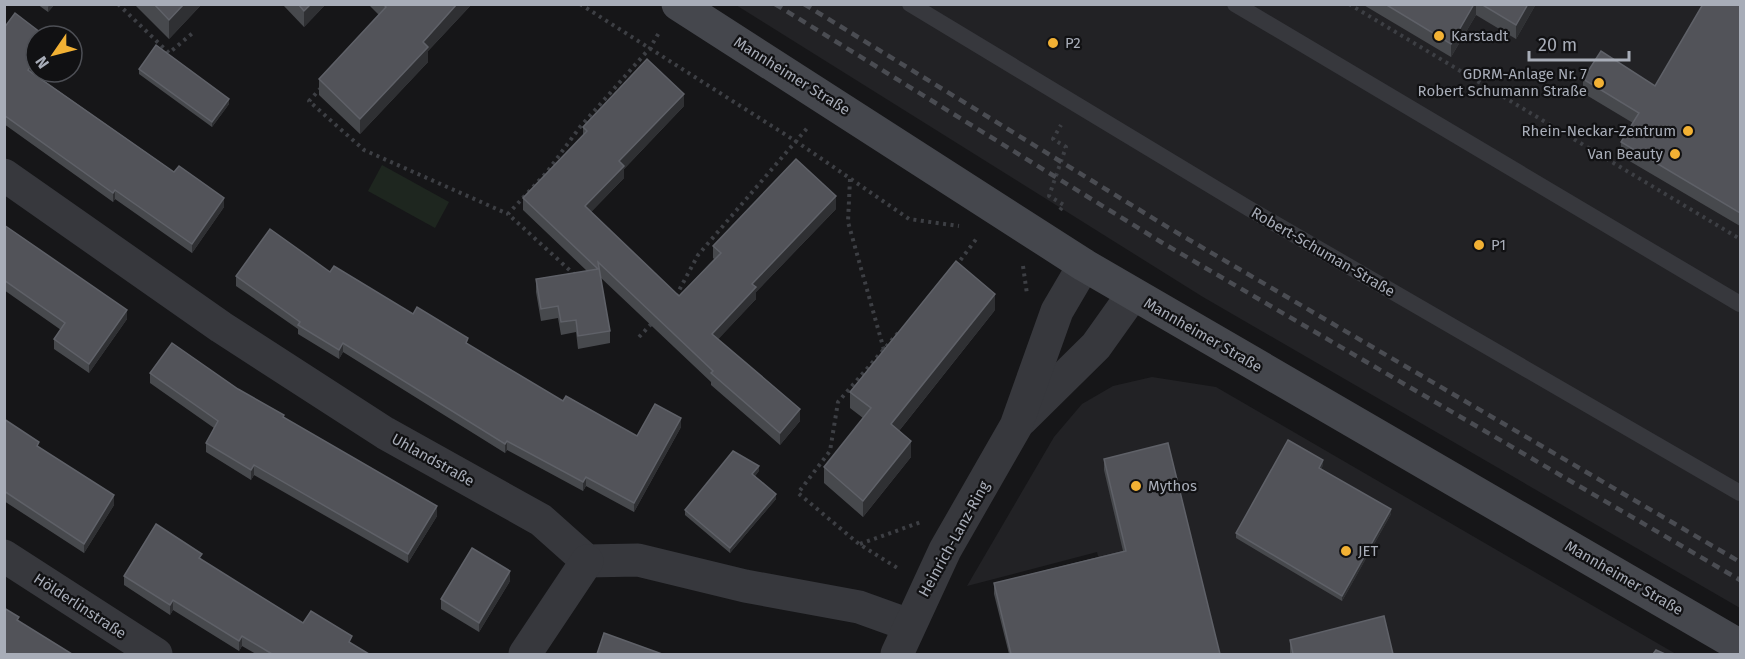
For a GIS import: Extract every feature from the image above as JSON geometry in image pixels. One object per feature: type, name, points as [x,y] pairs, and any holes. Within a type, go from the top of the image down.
[{"type":"main road","name":"Mannheimer Straße","points":[[678,4],[1084,265],[1740,646]]},
{"type":"street","name":"Uhlandstraße","points":[[4,175],[221,327],[375,427],[541,520],[587,561]]},
{"type":"street","name":"Heinrich-Lanz-Ring","points":[[903,640],[927,586],[1016,426],[1057,311],[1084,265]]},
{"type":"street","name":"Heinrich-Lanz-Ring","points":[[1016,426],[1096,346],[1133,294]]},
{"type":"street","name":"Hölderlinstraße","points":[[4,556],[156,654]]},
{"type":"street","points":[[525,654],[587,561],[638,560],[745,586],[859,607],[903,640]]},
{"type":"lane","name":"Robert-Schuman-Straße","points":[[910,4],[1267,219],[1740,494]]},
{"type":"lane","points":[[1235,4],[1740,304]]},
{"type":"path","points":[[118,4],[169,53],[195,31]]},
{"type":"path","points":[[580,4],[797,142],[909,219],[958,225],[986,244]]},
{"type":"path","points":[[1349,4],[1740,239]]},
{"type":"path","points":[[508,214],[547,172],[580,127],[650,48],[657,36]]},
{"type":"path","points":[[324,84],[309,101],[364,150],[508,214],[577,277]]},
{"type":"path","points":[[1064,119],[1053,139],[1066,147],[1049,196],[1064,205]]},
{"type":"path","points":[[673,299],[680,292],[698,255],[802,136]]},
{"type":"path","points":[[547,172],[553,178]]},
{"type":"path","points":[[850,178],[848,222],[884,350]]},
{"type":"path","points":[[950,274],[977,238]]},
{"type":"path","points":[[1012,262],[1021,268]]},
{"type":"path","points":[[680,292],[688,300]]},
{"type":"path","points":[[639,337],[659,314]]},
{"type":"path","points":[[906,324],[838,402],[830,452],[798,493],[859,544],[927,586]]},
{"type":"path","points":[[859,544],[974,503]]},
{"type":"shaded area","points":[[736,5],[1740,5],[1740,608],[1203,297]]},
{"type":"shaded area","points":[[382,165],[449,202],[435,228],[368,191]]},
{"type":"shaded area","points":[[1152,377],[1216,387],[1676,654],[1123,654],[1097,552],[967,586],[1054,437],[1082,404],[1113,386]]},
{"type":"building","points":[[154,4],[184,4],[169,20]]},
{"type":"building","points":[[298,4],[311,4],[304,11]]},
{"type":"building","points":[[383,4],[457,4],[423,42],[428,47],[360,119],[319,79],[386,7]]},
{"type":"building","points":[[1385,4],[1474,4],[1451,44]]},
{"type":"building","points":[[1481,4],[1528,4],[1516,25]]},
{"type":"building","name":"Rhein-Neckar-Zentrum","points":[[1703,4],[1740,4],[1740,213],[1621,142],[1639,113],[1583,79],[1601,51],[1655,86]]},
{"type":"building","points":[[15,13],[29,24],[24,24],[24,84],[48,84],[174,172],[179,166],[224,198],[192,244],[115,190],[113,193],[4,115],[4,28]]},
{"type":"building","points":[[156,45],[229,99],[212,122],[139,69]]},
{"type":"building","points":[[647,59],[684,94],[619,161],[624,166],[585,206],[679,296],[721,253],[713,246],[796,159],[836,196],[752,284],[756,287],[712,334],[800,409],[780,433],[711,373],[713,371],[598,262],[610,331],[578,336],[576,320],[561,322],[558,306],[541,309],[536,279],[598,269],[523,198],[587,131],[583,127]]},
{"type":"building","points":[[4,225],[127,310],[89,364],[54,339],[65,323],[4,280]]},
{"type":"building","points":[[270,229],[330,272],[334,266],[413,314],[417,307],[468,338],[466,343],[563,401],[566,396],[637,436],[655,404],[681,418],[634,503],[586,477],[583,482],[507,441],[505,444],[343,343],[339,350],[298,325],[300,322],[236,276]]},
{"type":"building","points":[[956,261],[995,294],[891,424],[911,441],[863,501],[824,467],[871,408],[850,392]]},
{"type":"building","points":[[172,343],[238,389],[284,415],[283,417],[437,506],[408,554],[254,465],[251,470],[206,443],[218,421],[150,373]]},
{"type":"building","points":[[4,419],[39,442],[37,446],[114,495],[84,544],[4,491]]},
{"type":"building","points":[[1288,440],[1323,460],[1319,468],[1391,509],[1342,596],[1236,533]]},
{"type":"building","points":[[1168,443],[1220,654],[1011,654],[994,583],[1126,551],[1104,459]]},
{"type":"building","points":[[733,451],[759,466],[752,474],[776,494],[730,548],[685,510]]},
{"type":"building","points":[[156,524],[202,554],[199,558],[303,623],[311,611],[352,636],[349,642],[369,654],[272,654],[242,636],[239,641],[173,600],[170,605],[124,576]]},
{"type":"building","points":[[472,548],[510,571],[479,623],[441,599]]},
{"type":"building","points":[[4,608],[19,617],[17,620],[72,654],[4,654]]},
{"type":"building","points":[[1384,616],[1393,654],[1293,654],[1290,640]]},
{"type":"building","points":[[604,633],[662,654],[597,654]]},
{"type":"building","points":[[1656,650],[1665,654],[1653,654]]},
{"type":"railway","points":[[775,4],[1161,242],[1740,580]]},
{"type":"railway","points":[[804,4],[1169,228],[1740,562]]},
{"type":"place","name":"Karstadt","points":[[1439,36]]},
{"type":"place","name":"P2","points":[[1053,43]]},
{"type":"place","name":"GDRM-Anlage Nr. 7 Robert Schumann Straße","points":[[1599,83]]},
{"type":"place","name":"Rhein-Neckar-Zentrum","points":[[1688,131]]},
{"type":"place","name":"Van Beauty","points":[[1675,154]]},
{"type":"place","name":"P1","points":[[1479,245]]},
{"type":"place","name":"Mythos","points":[[1136,486]]},
{"type":"place","name":"JET","points":[[1346,551]]}]
